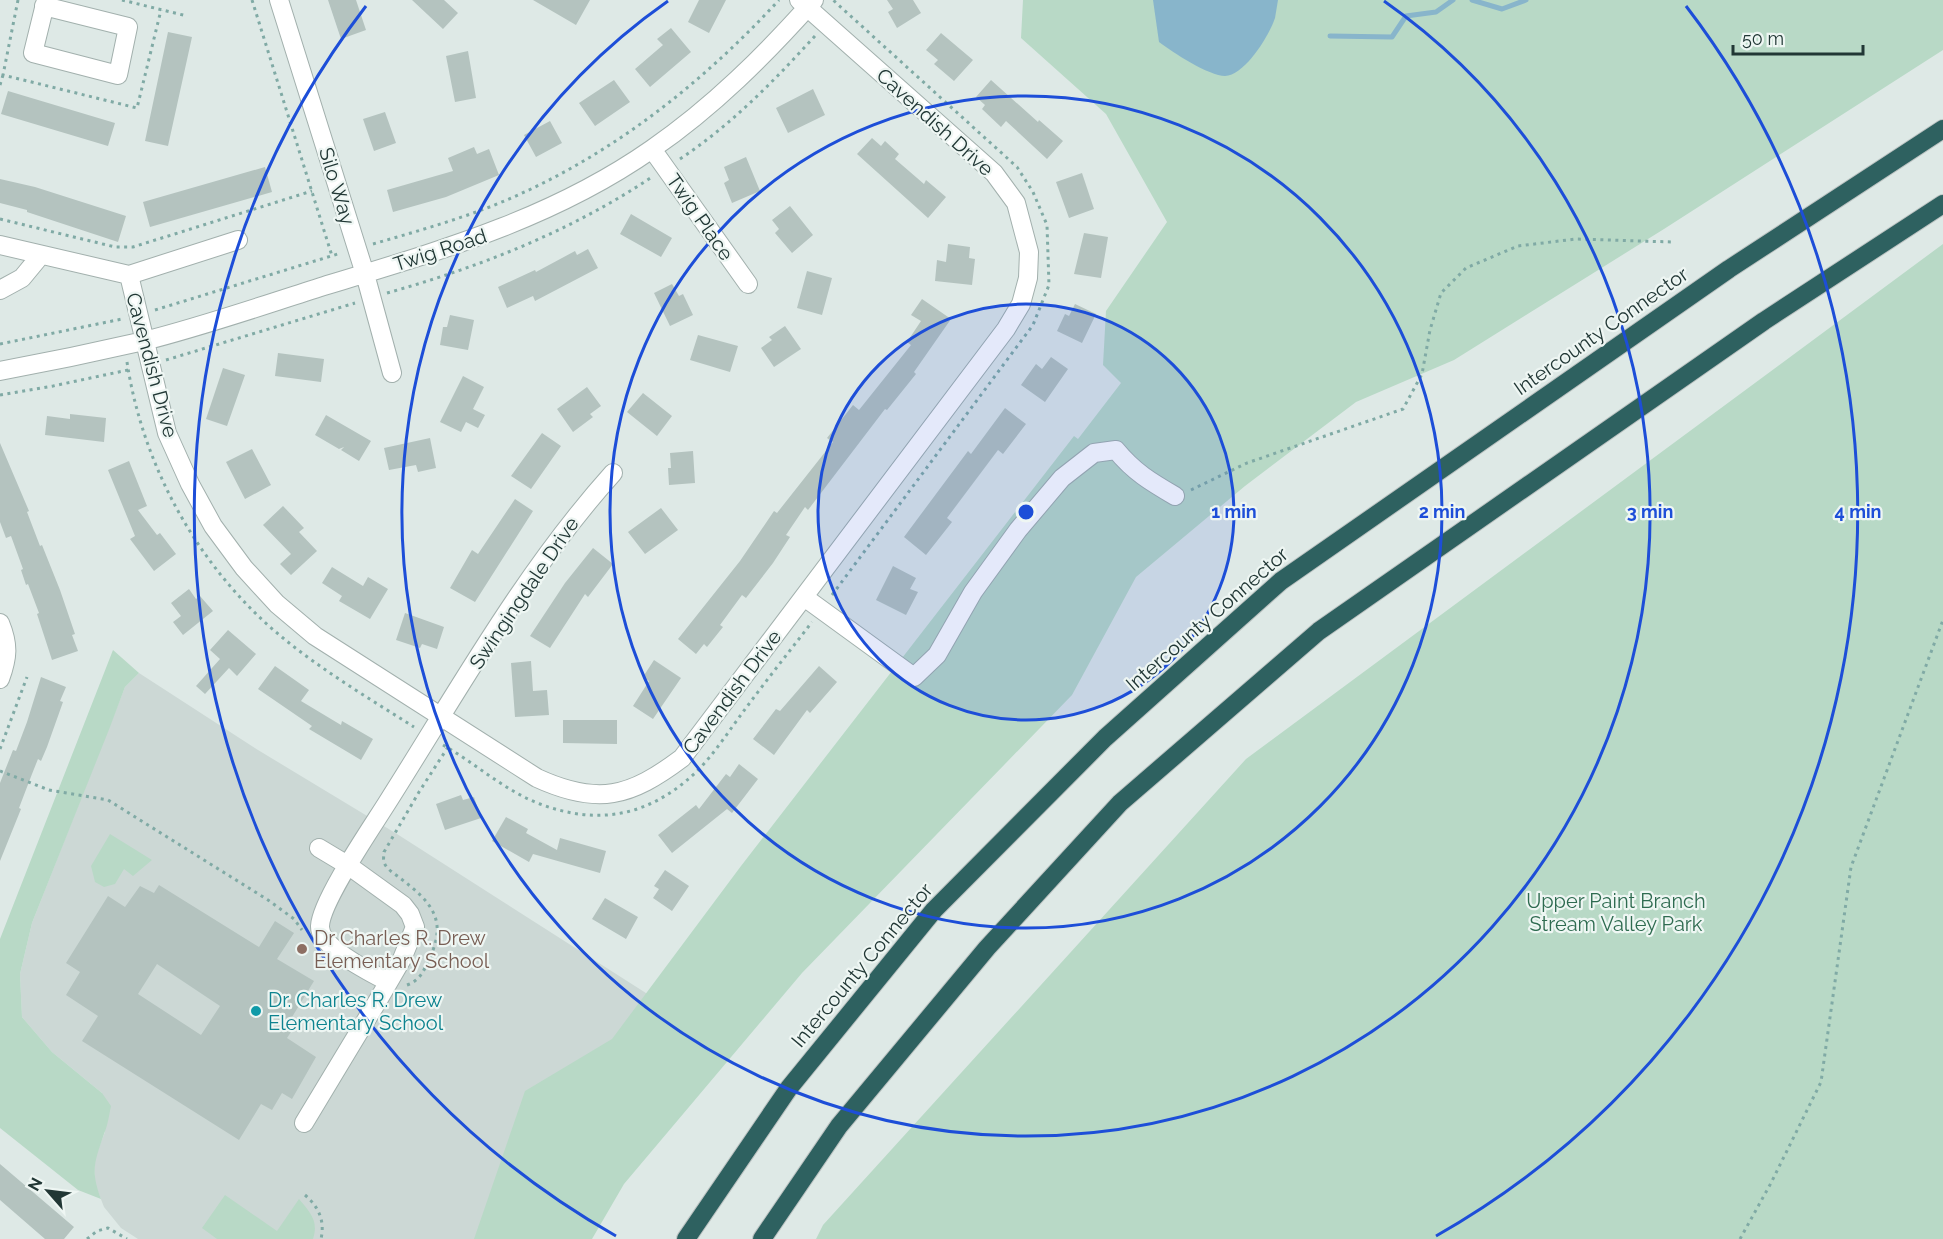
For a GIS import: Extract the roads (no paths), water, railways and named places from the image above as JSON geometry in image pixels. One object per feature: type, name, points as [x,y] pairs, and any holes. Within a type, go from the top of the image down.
[{"type":"highway","name":"Intercounty Connector","points":[[686,1239],[789,1088],[934,909],[1105,738],[1272,589],[1729,269],[1943,129]]},
{"type":"highway","points":[[762,1239],[846,1117],[987,948],[1119,803],[1319,631],[1764,321],[1943,204]]},
{"type":"street","name":"Silo Way","points":[[279,0],[365,274],[392,373]]},
{"type":"street","name":"Twig Road","points":[[0,371],[144,340],[487,235],[537,214],[580,193],[652,149],[735,83],[807,2]]},
{"type":"street","name":"Cavendish Drive","points":[[129,275],[130,317],[144,340],[167,433],[190,484],[213,526],[244,568],[277,604],[315,636],[537,778],[580,794],[608,794],[634,789],[658,776],[682,758],[1006,329],[1021,304],[1028,278],[1029,252],[1016,203],[994,173],[807,2]]},
{"type":"street","points":[[45,3],[128,27],[118,75],[33,53],[45,3]]},
{"type":"street","name":"Twig Place","points":[[652,149],[748,284]]},
{"type":"street","name":"Cavendish Drive","points":[[0,245],[129,275],[238,240]]},
{"type":"street","points":[[0,290],[22,278],[41,255]]},
{"type":"street","points":[[804,597],[914,677],[937,655],[973,592],[1018,530],[1062,478],[1094,453],[1116,450],[1127,464],[1144,479],[1175,495]]},
{"type":"street","name":"Swingingdale Drive","points":[[386,985],[326,941],[319,928],[322,914],[348,866],[542,562],[585,504],[613,473]]},
{"type":"street","points":[[0,623],[8,655],[0,679]]},
{"type":"street","points":[[304,1123],[386,985],[415,927],[404,905],[319,848]]},
{"type":"water","points":[[1153,0],[1278,0],[1275,18],[1262,44],[1240,69],[1225,76],[1201,68],[1159,42]]},
{"type":"waterway","points":[[1330,36],[1392,37],[1406,16],[1436,12],[1453,0]]},
{"type":"waterway","points":[[1472,0],[1502,9],[1526,0]]},
{"type":"place","name":"Dr Charles R. Drew Elementary School","points":[[302,949]]},
{"type":"place","name":"Dr. Charles R. Drew Elementary School","points":[[256,1011]]},
{"type":"park label","name":"Upper Paint Branch Stream Valley Park","points":[[1616,912]]}]
